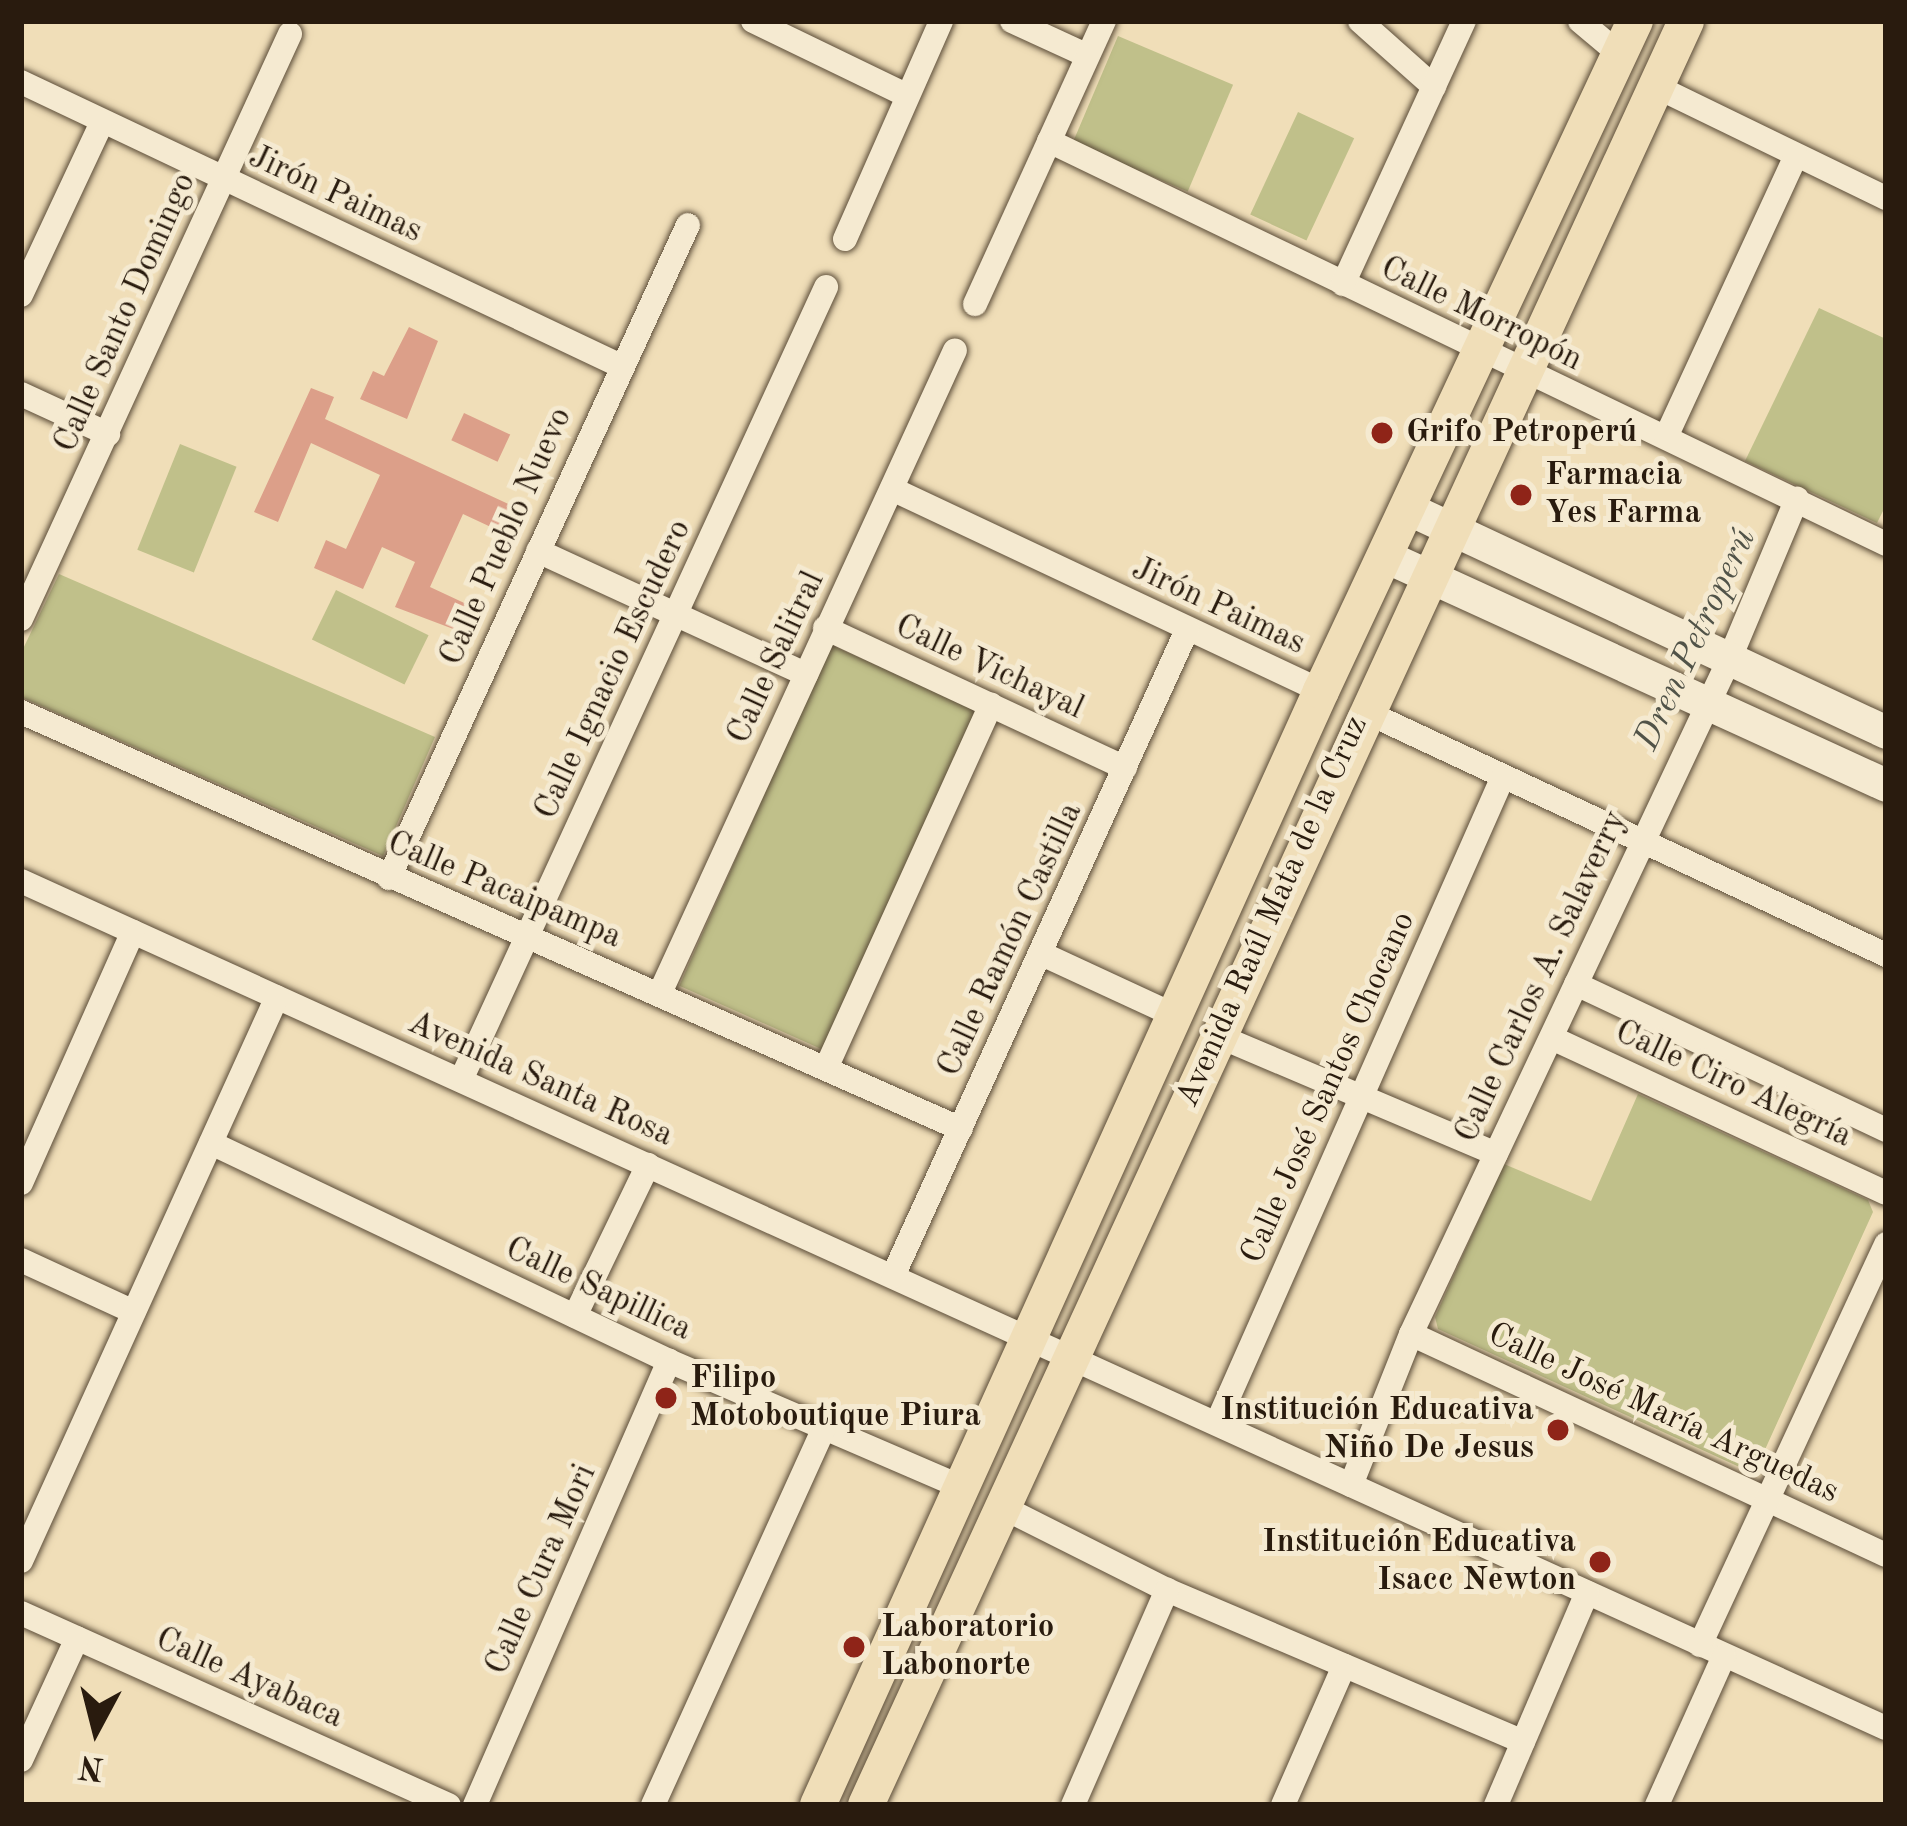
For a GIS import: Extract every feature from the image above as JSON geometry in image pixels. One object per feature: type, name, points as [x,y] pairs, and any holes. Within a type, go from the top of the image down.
[{"type":"main road","name":"Avenida Raúl Mata de la Cruz","points":[[866,1805],[1006,1509],[1364,711],[1686,21]]},
{"type":"main road","name":"Avenida Raúl Mata de la Cruz","points":[[818,1805],[1321,691],[1627,37]]},
{"type":"street","points":[[845,239],[940,21]]},
{"type":"street","points":[[1012,21],[1086,55]]},
{"type":"street","points":[[975,304],[1104,21]]},
{"type":"street","points":[[1360,21],[1434,87]]},
{"type":"street","points":[[1343,284],[1464,21]]},
{"type":"street","points":[[1580,21],[1627,37]]},
{"type":"street","points":[[768,24],[907,94]]},
{"type":"street","name":"Calle Santo Domingo","points":[[21,619],[290,34]]},
{"type":"street","name":"Jirón Paimas","points":[[21,82],[621,366]]},
{"type":"street","points":[[1655,86],[1886,198]]},
{"type":"street","points":[[21,295],[102,122]]},
{"type":"street","name":"Calle Morropón","points":[[1049,141],[1523,375],[1666,437],[1886,544]]},
{"type":"street","points":[[1666,437],[1796,156]]},
{"type":"street","name":"Calle Pueblo Nuevo","points":[[388,878],[688,225]]},
{"type":"street","name":"Calle Ignacio Escudero","points":[[461,1080],[826,287]]},
{"type":"street","name":"Calle Salitral","points":[[660,993],[955,350]]},
{"type":"street","points":[[21,394],[108,434]]},
{"type":"street","name":"Jirón Paimas","points":[[892,489],[1321,691]]},
{"type":"street","name":"Calle Carlos A. Salaverry","points":[[1351,1485],[1411,1334],[1730,658],[1797,499]]},
{"type":"street","points":[[1407,508],[1886,732]]},
{"type":"street","points":[[538,551],[806,674]]},
{"type":"street","points":[[1385,556],[1710,699],[1886,785]]},
{"type":"street","name":"Calle Vichayal","points":[[825,628],[1126,768]]},
{"type":"street","name":"Calle Ramón Castilla","points":[[893,1276],[1187,631]]},
{"type":"street","points":[[827,1066],[991,704]]},
{"type":"street","points":[[1364,711],[1886,955]]},
{"type":"street","name":"Calle Pacaipampa","points":[[21,712],[961,1129]]},
{"type":"street","name":"Calle José Santos Chocano","points":[[1217,1424],[1502,779]]},
{"type":"street","name":"Avenida Santa Rosa","points":[[21,881],[1886,1728]]},
{"type":"street","points":[[21,1183],[133,932]]},
{"type":"street","points":[[1042,954],[1174,1015]]},
{"type":"street","points":[[1576,984],[1886,1130]]},
{"type":"street","points":[[21,1562],[277,997]]},
{"type":"street","points":[[1216,1034],[1363,1093],[1496,1154]]},
{"type":"street","name":"Calle Ciro Alegría","points":[[1552,1038],[1886,1192]]},
{"type":"street","name":"Calle Sapillica","points":[[211,1143],[670,1361],[962,1487]]},
{"type":"street","points":[[575,1316],[648,1165]]},
{"type":"street","points":[[1658,1805],[1769,1498],[1886,1244]]},
{"type":"street","points":[[21,1260],[134,1312]]},
{"type":"street","name":"Calle José María Arguedas","points":[[1411,1334],[1886,1555]]},
{"type":"street","name":"Calle Cura Mori","points":[[475,1805],[670,1361]]},
{"type":"street","points":[[653,1805],[824,1428]]},
{"type":"street","points":[[1006,1509],[1167,1590],[1522,1742]]},
{"type":"street","points":[[1073,1805],[1167,1590]]},
{"type":"street","points":[[1496,1805],[1586,1593]]},
{"type":"street","name":"Calle Ayabaca","points":[[21,1613],[435,1802]]},
{"type":"street","points":[[21,1760],[77,1638]]},
{"type":"street","points":[[1283,1805],[1344,1666]]},
{"type":"green space","points":[[1118,36],[1233,85],[1188,192],[1073,143]]},
{"type":"green space","points":[[1298,112],[1354,138],[1306,241],[1250,214]]},
{"type":"green space","points":[[1819,308],[1886,339],[1886,505],[1877,523],[1745,461]]},
{"type":"green space","points":[[180,444],[237,467],[194,573],[137,550]]},
{"type":"green space","points":[[59,574],[435,737],[383,856],[21,697],[21,653]]},
{"type":"green space","points":[[336,590],[429,635],[404,685],[312,639]]},
{"type":"green space","points":[[831,645],[976,710],[825,1050],[679,986]]},
{"type":"green space","points":[[1638,1094],[1868,1200],[1873,1212],[1758,1465],[1746,1470],[1438,1329],[1435,1317],[1504,1164],[1591,1201]]},
{"type":"building","points":[[409,327],[438,341],[407,419],[360,399],[373,371],[384,376]]},
{"type":"building","points":[[311,388],[334,397],[325,419],[519,509],[508,535],[463,514],[430,587],[475,608],[464,633],[395,607],[415,562],[382,547],[363,589],[314,568],[326,540],[346,549],[380,475],[311,443],[278,522],[254,512]]},
{"type":"building","points":[[464,413],[510,435],[498,462],[451,440]]},
{"type":"place","name":"Grifo Petroperú","points":[[1382,433]]},
{"type":"place","name":"Farmacia Yes Farma","points":[[1521,495]]},
{"type":"place","name":"Filipo Motoboutique Piura","points":[[666,1398]]},
{"type":"place","name":"Institución Educativa Niño De Jesus","points":[[1558,1430]]},
{"type":"place","name":"Institución Educativa Isacc Newton","points":[[1600,1562]]},
{"type":"place","name":"Laboratorio Labonorte","points":[[854,1647]]},
{"type":"water label","name":"Dren Petroperú","points":[[1697,640]]}]
